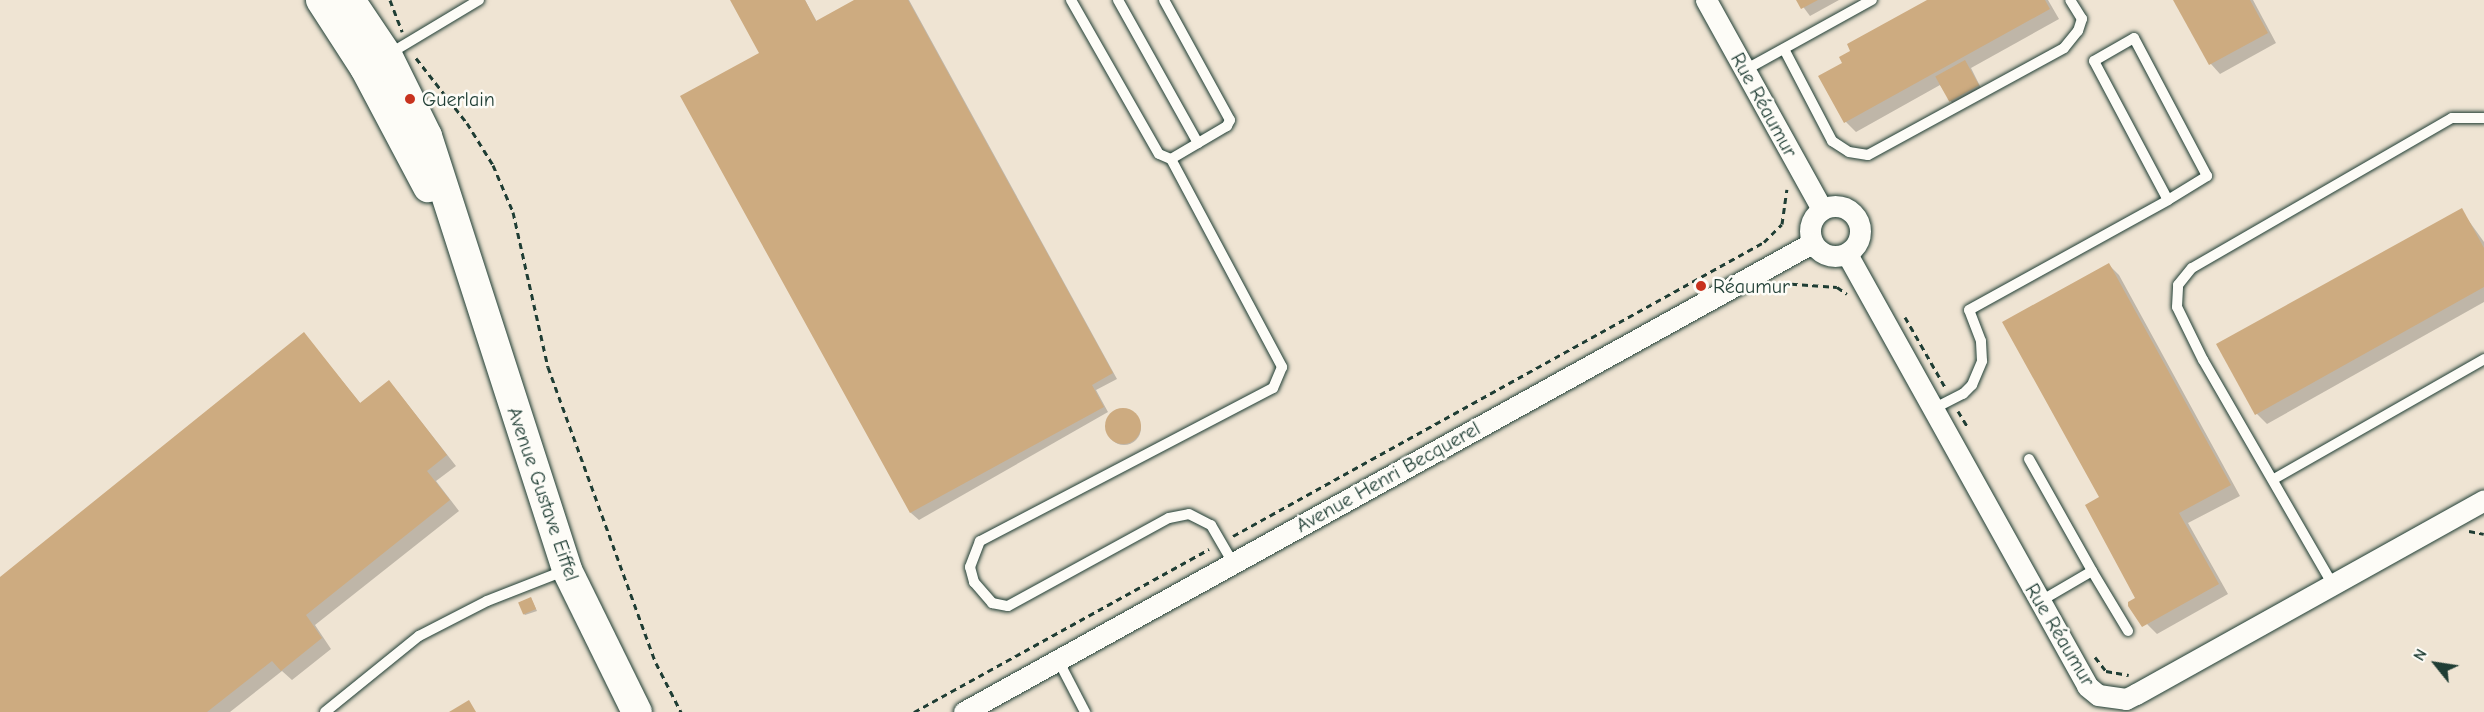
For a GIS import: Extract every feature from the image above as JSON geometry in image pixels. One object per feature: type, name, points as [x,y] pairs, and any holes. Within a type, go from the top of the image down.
[{"type":"street","name":"Avenue Gustave Eiffel","points":[[321,0],[342,29],[384,57]]},
{"type":"street","name":"Avenue Gustave Eiffel","points":[[350,0],[384,57],[468,267],[567,570],[637,712]]},
{"type":"street","name":"Rue Réaumur","points":[[1706,0],[1822,209]]},
{"type":"street","points":[[1837,206],[1857,219],[1858,242],[1847,254],[1823,254],[1812,243],[1809,228],[1822,209],[1837,206]]},
{"type":"street","name":"Avenue Henri Becquerel","points":[[964,712],[1812,243]]},
{"type":"street","name":"Rue Réaumur","points":[[1847,254],[2087,686],[2105,704],[2126,699],[2484,500]]},
{"type":"lane","points":[[384,57],[479,0]]},
{"type":"lane","points":[[1071,0],[1159,154],[1171,159],[1282,367],[1280,378],[1273,388],[980,541],[970,567],[982,596],[992,603],[1008,606],[1169,518],[1189,514],[1211,525],[1233,563]]},
{"type":"lane","points":[[1118,0],[1198,143]]},
{"type":"lane","points":[[1164,0],[1230,120],[1227,126],[1171,159]]},
{"type":"lane","points":[[1745,70],[1872,0]]},
{"type":"lane","points":[[1784,49],[1833,141],[1849,152],[1868,155],[2064,48],[2078,31],[2082,19],[2070,0]]},
{"type":"lane","points":[[1933,409],[1953,401],[1972,385],[1982,361],[1981,341],[1969,310],[2168,200],[2207,176],[2134,38],[2094,61],[2168,200]]},
{"type":"lane","points":[[2333,585],[2177,307],[2178,285],[2192,268],[2452,118],[2484,118]]},
{"type":"lane","points":[[2274,479],[2484,359]]},
{"type":"lane","points":[[2029,459],[2128,631]]},
{"type":"lane","points":[[325,712],[419,636],[487,601],[567,570]]},
{"type":"lane","points":[[2039,602],[2092,571]]},
{"type":"lane","points":[[1058,660],[1085,712]]},
{"type":"path","points":[[390,0],[384,57],[467,123],[493,165],[513,212],[548,367],[656,663],[681,712]]},
{"type":"path","points":[[914,712],[1775,234],[1786,212],[1786,181]]},
{"type":"path","points":[[1730,261],[1742,281]]},
{"type":"path","points":[[1772,287],[1787,282],[1837,287],[1849,295]]},
{"type":"path","points":[[1886,325],[1903,316],[1908,319],[1969,431]]},
{"type":"path","points":[[2090,649],[2106,671],[2117,676],[2134,675]]},
{"type":"shaded area","points":[[0,0],[2484,0],[2484,712],[0,712]]},
{"type":"building","points":[[730,0],[805,0],[816,21],[854,0],[908,0],[1113,373],[1092,385],[1104,407],[910,513],[680,96],[759,53]]},
{"type":"building","points":[[1796,0],[1818,0],[1801,9]]},
{"type":"building","points":[[1927,0],[2045,0],[2050,9],[1844,123],[1818,76],[1842,63],[1839,57],[1850,51],[1847,44]]},
{"type":"building","points":[[2173,0],[2250,0],[2268,33],[2209,65]]},
{"type":"building","points":[[1965,60],[1979,85],[1949,102],[1935,76]]},
{"type":"building","points":[[2462,208],[2484,248],[2484,287],[2255,415],[2216,344]]},
{"type":"building","points":[[2109,263],[2231,485],[2179,513],[2219,584],[2142,627],[2128,606],[2128,602],[2135,598],[2085,505],[2099,497],[2002,322]]},
{"type":"building","points":[[304,332],[360,403],[389,380],[447,455],[427,471],[450,500],[306,615],[322,638],[281,671],[272,661],[207,712],[0,712],[0,577]]},
{"type":"building","points":[[1123,408],[1136,413],[1141,426],[1136,439],[1123,444],[1110,439],[1105,426],[1110,413]]},
{"type":"building","points":[[531,597],[536,609],[523,614],[518,602]]},
{"type":"building","points":[[469,700],[476,712],[449,712]]},
{"type":"place","name":"Guerlain","points":[[410,99]]},
{"type":"place","name":"Réaumur","points":[[1701,286]]}]
